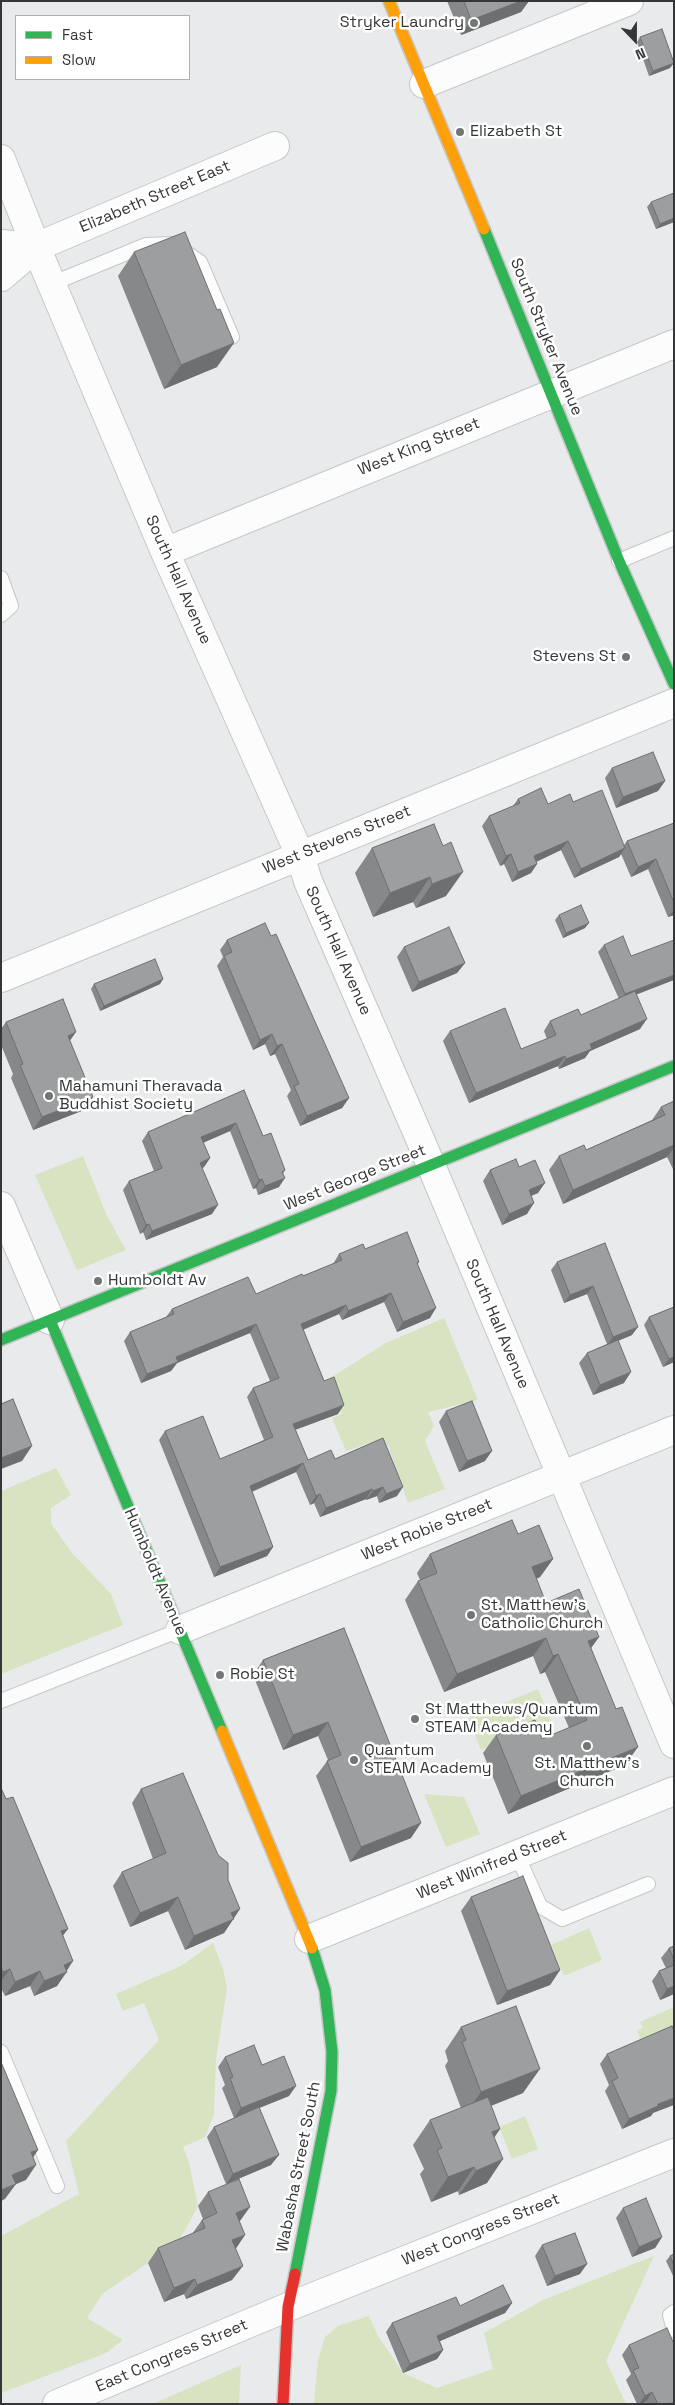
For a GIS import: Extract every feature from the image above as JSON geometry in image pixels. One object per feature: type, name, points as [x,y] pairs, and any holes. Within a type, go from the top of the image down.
[{"type":"street","name":"South Stryker Avenue","points":[[389,1],[552,393],[619,561],[674,684]]},
{"type":"street","points":[[424,84],[597,7],[630,1]]},
{"type":"street","name":"Elizabeth Street East","points":[[1,277],[36,247],[275,146]]},
{"type":"street","name":"South Hall Avenue","points":[[1,159],[51,284],[165,552],[300,855],[308,882],[431,1164],[560,1476],[674,1744]]},
{"type":"street","name":"Elizabeth Street East","points":[[1,244],[36,247]]},
{"type":"street","name":"West King Street","points":[[165,552],[674,344]]},
{"type":"street","name":"West Stevens Street","points":[[1,978],[674,703]]},
{"type":"street","name":"West George Street","points":[[1,1340],[674,1066]]},
{"type":"street","name":"Humboldt Avenue","points":[[1,1206],[309,1939]]},
{"type":"street","name":"West Robie Street","points":[[180,1630],[674,1430]]},
{"type":"street","name":"West Winifred Street","points":[[309,1939],[674,1791]]},
{"type":"street","name":"Wabasha Street South","points":[[283,2404],[288,2307],[325,2126],[332,2070],[325,1990],[309,1939]]},
{"type":"street","name":"West Congress Street","points":[[288,2307],[674,2153]]},
{"type":"street","name":"East Congress Street","points":[[56,2404],[288,2307]]},
{"type":"lane","points":[[51,284],[146,245],[173,244],[200,262],[232,337]]},
{"type":"lane","points":[[619,561],[674,538]]},
{"type":"lane","points":[[1,578],[10,606],[1,615]]},
{"type":"lane","points":[[1,1701],[180,1630]]},
{"type":"lane","points":[[517,1854],[540,1906],[562,1919],[648,1884]]},
{"type":"lane","points":[[1,2052],[56,2186]]},
{"type":"lane","points":[[674,2312],[670,2314],[674,2330]]},
{"type":"green space","points":[[83,1156],[107,1216],[126,1250],[77,1270],[35,1175]]},
{"type":"green space","points":[[444,1318],[478,1400],[428,1412],[434,1426],[425,1441],[445,1489],[408,1503],[388,1445],[378,1440],[346,1451],[332,1418],[342,1414],[327,1380],[386,1343]]},
{"type":"green space","points":[[56,1468],[71,1495],[51,1508],[51,1523],[72,1553],[111,1594],[123,1625],[1,1674],[1,1491]]},
{"type":"green space","points":[[538,1689],[551,1721],[481,1750],[468,1718]]},
{"type":"green space","points":[[424,1794],[464,1797],[480,1834],[446,1847]]},
{"type":"green space","points":[[589,1928],[602,1960],[564,1976],[551,1945]]},
{"type":"green space","points":[[213,1943],[223,1969],[227,1988],[216,2059],[214,2114],[205,2137],[183,2147],[189,2162],[198,2206],[173,2252],[148,2263],[102,2294],[87,2318],[123,2340],[106,2353],[1,2393],[1,2236],[79,2194],[66,2141],[159,2040],[144,2003],[123,2011],[116,1994],[181,1966]]},
{"type":"green space","points":[[674,2007],[674,2059],[642,2043],[637,2030],[643,2028],[640,2022]]},
{"type":"green space","points":[[525,2116],[538,2149],[512,2159],[499,2127]]},
{"type":"green space","points":[[654,2256],[606,2361],[626,2404],[314,2404],[318,2360],[325,2337],[338,2326],[369,2316],[378,2336],[403,2373],[437,2388],[493,2369],[484,2333],[543,2300]]},
{"type":"green space","points":[[241,2365],[239,2404],[153,2404]]},
{"type":"building","points":[[464,1],[521,1],[471,20]]},
{"type":"building","points":[[662,29],[674,63],[653,71],[640,37]]},
{"type":"building","points":[[674,193],[674,218],[660,224],[651,202]]},
{"type":"building","points":[[185,232],[217,310],[220,309],[234,343],[181,365],[134,252]]},
{"type":"building","points":[[653,752],[665,781],[623,797],[612,768]]},
{"type":"building","points":[[541,788],[548,804],[570,794],[573,802],[602,790],[625,848],[581,869],[568,841],[534,856],[537,864],[518,872],[511,854],[506,856],[489,816],[520,803],[518,799]]},
{"type":"building","points":[[674,823],[674,903],[656,859],[638,867],[627,841]]},
{"type":"building","points":[[434,824],[443,846],[451,842],[463,872],[432,884],[430,877],[390,893],[372,848]]},
{"type":"building","points":[[581,905],[589,923],[566,933],[559,915]]},
{"type":"building","points":[[265,923],[271,936],[276,934],[349,1098],[307,1116],[294,1086],[299,1084],[282,1044],[277,1046],[272,1034],[260,1040],[224,956],[232,952],[227,940]]},
{"type":"building","points":[[449,927],[465,963],[419,982],[404,947]]},
{"type":"building","points":[[623,936],[631,956],[674,940],[674,975],[625,994],[604,945]]},
{"type":"building","points":[[155,959],[163,979],[104,1006],[94,984]]},
{"type":"building","points":[[635,991],[647,1019],[590,1044],[592,1049],[566,1059],[565,1056],[476,1093],[450,1031],[505,1008],[521,1049],[556,1035],[550,1021],[578,1009],[581,1015]]},
{"type":"building","points":[[63,999],[76,1032],[68,1036],[93,1097],[42,1117],[20,1065],[23,1064],[6,1022]]},
{"type":"building","points":[[244,1090],[263,1136],[271,1133],[285,1170],[282,1172],[285,1178],[265,1186],[262,1179],[259,1180],[236,1123],[201,1137],[210,1158],[200,1163],[218,1205],[152,1231],[149,1224],[146,1225],[129,1181],[162,1168],[148,1132]]},
{"type":"building","points":[[674,1101],[674,1145],[573,1190],[559,1156],[584,1145],[586,1150],[665,1115],[661,1107]]},
{"type":"building","points":[[516,1159],[519,1167],[535,1160],[545,1183],[529,1190],[534,1203],[509,1214],[490,1170]]},
{"type":"building","points":[[407,1232],[419,1262],[417,1263],[436,1308],[403,1322],[391,1293],[348,1311],[346,1305],[301,1324],[324,1381],[334,1377],[344,1405],[293,1424],[308,1460],[331,1450],[335,1459],[383,1438],[403,1487],[386,1494],[383,1487],[373,1491],[372,1489],[326,1508],[320,1494],[316,1496],[303,1463],[250,1486],[273,1547],[220,1567],[165,1431],[203,1416],[220,1459],[273,1437],[253,1388],[279,1378],[256,1324],[176,1357],[178,1362],[147,1374],[130,1332],[174,1314],[172,1309],[248,1277],[256,1294],[302,1274],[303,1276],[342,1260],[339,1254],[363,1244],[365,1249]]},
{"type":"building","points":[[605,1243],[638,1327],[613,1337],[593,1286],[570,1295],[557,1262]]},
{"type":"building","points":[[674,1307],[674,1357],[669,1359],[649,1317]]},
{"type":"building","points":[[618,1340],[631,1372],[600,1385],[587,1353]]},
{"type":"building","points":[[13,1399],[32,1446],[1,1458],[1,1404]]},
{"type":"building","points":[[472,1401],[492,1451],[467,1461],[446,1411]]},
{"type":"building","points":[[512,1520],[518,1534],[539,1525],[553,1559],[532,1567],[546,1603],[579,1589],[599,1637],[588,1641],[616,1709],[622,1707],[638,1747],[521,1796],[496,1735],[535,1720],[542,1739],[587,1720],[558,1654],[553,1656],[546,1638],[457,1674],[418,1581],[437,1573],[430,1554]]},
{"type":"building","name":"Quantum STEAM Academy","points":[[344,1628],[421,1823],[361,1847],[327,1761],[341,1755],[328,1722],[293,1735],[263,1660]]},
{"type":"building","points":[[183,1773],[218,1855],[228,1863],[228,1880],[240,1909],[231,1913],[234,1919],[194,1936],[178,1897],[140,1913],[122,1872],[166,1853],[141,1789]]},
{"type":"building","points":[[1,1788],[6,1799],[13,1797],[68,1929],[61,1931],[73,1961],[64,1965],[67,1972],[44,1981],[40,1971],[15,1982],[10,1969],[3,1972],[1,1967]]},
{"type":"building","points":[[523,1876],[560,1970],[507,1991],[471,1897]]},
{"type":"building","points":[[674,1946],[674,1960],[669,1948]]},
{"type":"building","points":[[674,1965],[674,1986],[667,1989],[659,1971]]},
{"type":"building","points":[[516,2006],[540,2069],[481,2092],[462,2042],[466,2040],[461,2027]]},
{"type":"building","points":[[672,2026],[674,2031],[674,2098],[629,2119],[612,2081],[618,2078],[607,2054]]},
{"type":"building","points":[[254,2045],[262,2065],[284,2056],[296,2086],[241,2108],[230,2078],[233,2077],[225,2057]]},
{"type":"building","points":[[1,2062],[38,2150],[31,2152],[36,2165],[12,2175],[16,2184],[1,2190]]},
{"type":"building","points":[[488,2097],[500,2129],[492,2132],[503,2159],[476,2171],[474,2167],[448,2177],[437,2150],[442,2148],[430,2120]]},
{"type":"building","points":[[259,2107],[279,2155],[233,2174],[214,2127]]},
{"type":"building","points":[[239,2179],[250,2207],[236,2213],[245,2235],[232,2240],[243,2266],[197,2285],[195,2279],[174,2288],[158,2248],[205,2228],[202,2220],[217,2213],[208,2192]]},
{"type":"building","points":[[646,2198],[662,2237],[639,2247],[623,2208]]},
{"type":"building","points":[[575,2233],[587,2264],[555,2276],[542,2245]]},
{"type":"building","points":[[674,2254],[674,2265],[670,2256]]},
{"type":"building","points":[[503,2285],[512,2303],[437,2336],[443,2350],[410,2364],[392,2323],[456,2297],[460,2306]]},
{"type":"building","points":[[667,2328],[674,2341],[674,2403],[658,2404],[652,2392],[645,2396],[633,2370],[639,2368],[629,2345]]},
{"type":"traffic: fast","points":[[484,229],[619,561],[674,684]]},
{"type":"traffic: fast","points":[[1,1340],[674,1066]]},
{"type":"traffic: fast","points":[[50,1320],[222,1731]]},
{"type":"traffic: fast","points":[[295,2274],[331,2091],[332,2052],[325,1990],[312,1948]]},
{"type":"traffic: slow","points":[[389,1],[484,229]]},
{"type":"traffic: slow","points":[[222,1731],[312,1948]]},
{"type":"traffic: jam","points":[[283,2404],[288,2307],[295,2274]]},
{"type":"place","name":"Stryker Laundry","points":[[474,23]]},
{"type":"place","name":"Elizabeth St","points":[[460,132]]},
{"type":"place","name":"Stevens St","points":[[626,657]]},
{"type":"place","name":"Mahamuni Theravada Buddhist Society","points":[[49,1096]]},
{"type":"place","name":"Humboldt Av","points":[[98,1281]]},
{"type":"place","name":"St. Matthew's Catholic Church","points":[[471,1615]]},
{"type":"place","name":"Robie St","points":[[220,1675]]},
{"type":"place","name":"St Matthews/Quantum STEAM Academy","points":[[415,1719]]},
{"type":"place","name":"St. Matthew's Church","points":[[587,1746]]},
{"type":"place","name":"Quantum STEAM Academy","points":[[354,1760]]}]
